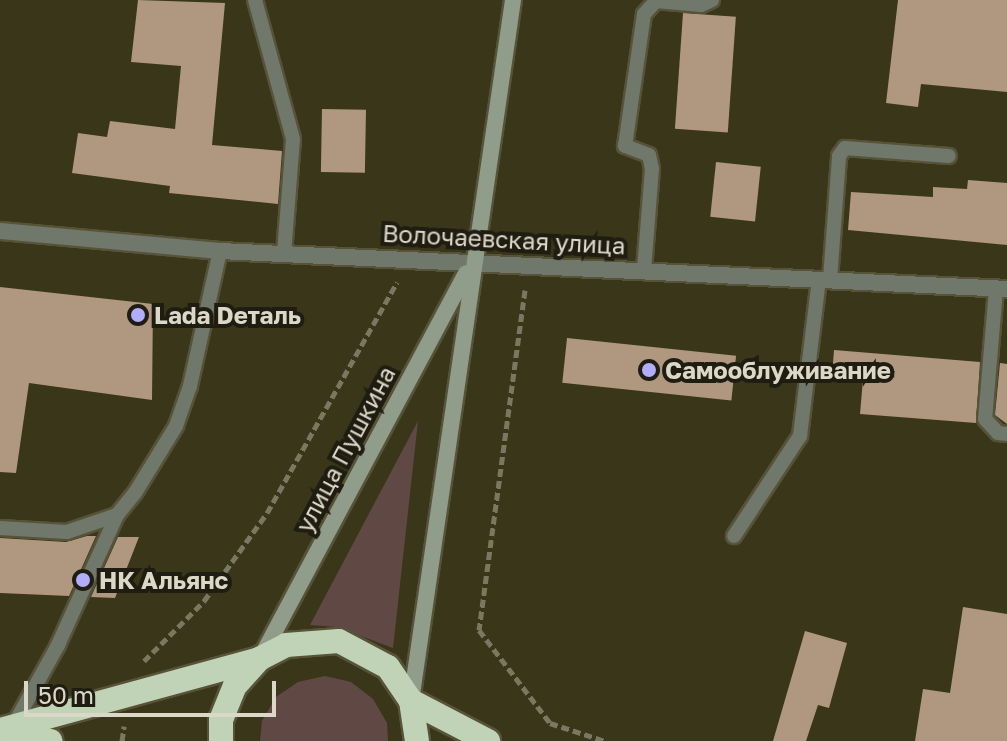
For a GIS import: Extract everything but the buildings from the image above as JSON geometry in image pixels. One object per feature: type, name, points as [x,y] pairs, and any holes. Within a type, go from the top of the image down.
[{"type":"highway","points":[[6,730],[259,659],[286,645],[339,641],[388,667],[411,701],[417,741]]},
{"type":"highway","points":[[221,741],[221,720],[235,686],[259,659]]},
{"type":"highway","points":[[411,701],[488,741]]},
{"type":"highway","points":[[6,730],[50,741]]},
{"type":"main road","name":"улица Пушкина","points":[[411,701],[513,0]]},
{"type":"main road","name":"улица Пушкина","points":[[259,659],[473,262]]},
{"type":"street","name":"Волочаевская улица","points":[[0,231],[220,251],[1001,289]]},
{"type":"lane","points":[[255,0],[293,139],[284,254]]},
{"type":"lane","points":[[644,270],[652,169],[649,155],[625,146],[644,14],[656,1],[701,5],[712,0]]},
{"type":"lane","points":[[734,536],[800,436],[839,156],[845,148],[949,156]]},
{"type":"lane","points":[[6,730],[58,645],[117,515],[176,426],[190,386],[220,251]]},
{"type":"lane","points":[[1001,289],[985,419],[998,433],[1007,434]]},
{"type":"lane","points":[[0,528],[67,532],[117,515]]},
{"type":"path","points":[[122,741],[128,694],[137,667],[204,601],[267,513],[411,258]]},
{"type":"path","points":[[529,264],[479,630],[550,723],[605,741]]},
{"type":"shaded area","points":[[418,421],[393,648],[337,627],[310,625]]},
{"type":"shaded area","points":[[325,676],[351,682],[373,699],[387,723],[388,741],[260,741],[262,721],[276,697],[298,682]]},
{"type":"place","name":"Lada Dеталь","points":[[138,315]]},
{"type":"place","name":"Самооблуживание","points":[[649,370]]},
{"type":"place","name":"НК Альянс","points":[[83,580]]}]
